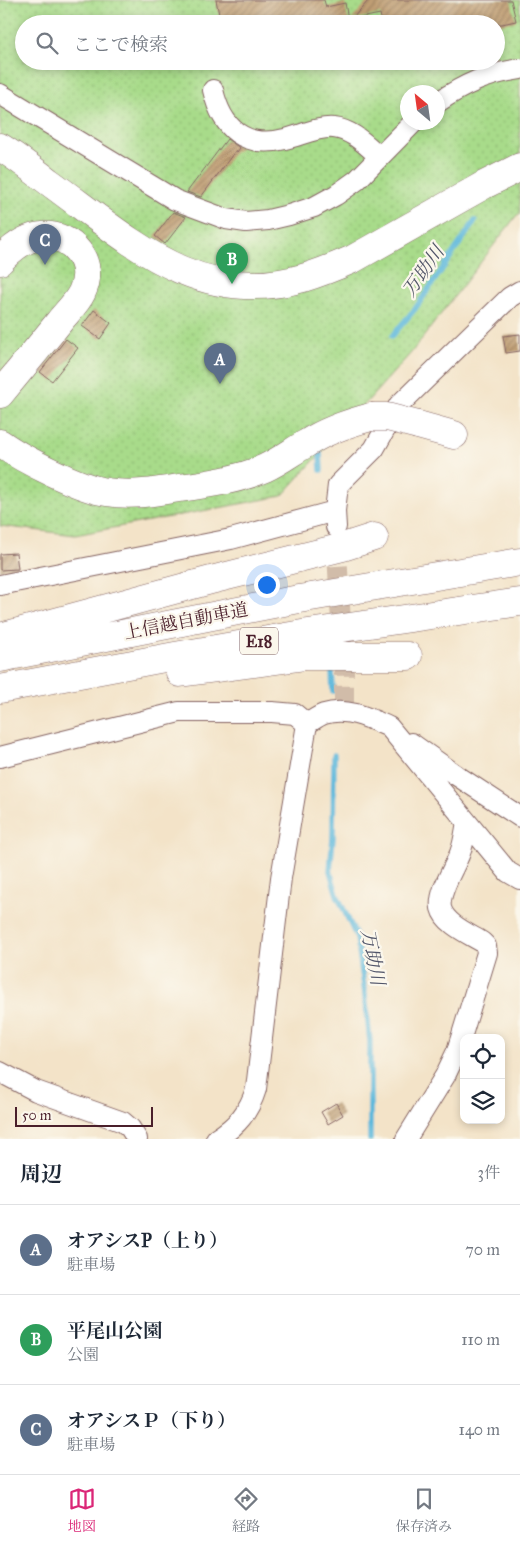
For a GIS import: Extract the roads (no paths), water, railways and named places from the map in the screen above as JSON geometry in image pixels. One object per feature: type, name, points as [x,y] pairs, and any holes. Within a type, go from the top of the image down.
[{"type":"highway","points":[[0,147],[137,246],[161,261],[198,277],[230,284],[245,285],[302,279],[353,259],[520,166]]},
{"type":"highway","points":[[0,261],[11,249],[25,240],[40,236],[54,236],[66,241],[77,250],[87,270],[82,292],[0,394]]},
{"type":"highway","points":[[0,443],[47,470],[87,487],[106,492],[126,494],[156,492],[239,477],[265,468],[330,431],[350,422],[371,417],[387,417],[454,435]]},
{"type":"highway","points":[[0,637],[220,577],[343,547],[374,537]]},
{"type":"highway","name":"上信越自動車道","points":[[0,658],[299,599],[520,562]]},
{"type":"highway","name":"上信越自動車道","points":[[0,689],[308,633],[520,602]]},
{"type":"highway","points":[[0,697],[306,656],[408,656]]},
{"type":"street","points":[[445,98],[469,83],[486,76],[520,69]]},
{"type":"street","points":[[213,90],[217,107],[227,124],[243,137],[264,143],[332,128],[351,133],[379,156]]},
{"type":"street","points":[[0,94],[175,200],[226,219],[246,222],[268,220],[289,215],[314,207],[336,195],[356,180],[406,130]]},
{"type":"street","points":[[0,585],[335,519],[338,485],[374,450],[399,406],[510,297],[520,291]]},
{"type":"street","points":[[216,1139],[236,1124],[244,1115],[251,1104],[256,1088],[281,878],[307,724],[323,714],[344,711],[369,718],[389,727],[456,775],[520,817]]},
{"type":"street","points":[[0,757],[180,712],[295,714],[307,724]]},
{"type":"street","points":[[389,727],[508,872],[520,880]]},
{"type":"street","points":[[406,1139],[445,1076],[457,1051],[487,953],[486,946],[482,942],[450,922],[441,907],[442,894],[461,850],[467,822]]},
{"type":"street","points":[[0,1072],[36,1091],[123,1122],[130,1128],[137,1139]]},
{"type":"waterway","name":"万助川","points":[[392,336],[415,309],[475,221]]},
{"type":"waterway","name":"万助川","points":[[320,453],[321,470]]},
{"type":"waterway","name":"万助川","points":[[332,671],[333,691]]},
{"type":"waterway","name":"万助川","points":[[334,755],[333,838],[330,871],[337,895],[357,938],[370,1041],[370,1139]]},
{"type":"tunnel","points":[[336,536],[344,673],[344,711]]},
{"type":"place","name":"オアシスＰ（下り）","points":[[45,265]]},
{"type":"place","name":"平尾山公園","points":[[232,284]]},
{"type":"place","name":"オアシスP（上り）","points":[[220,384]]}]
